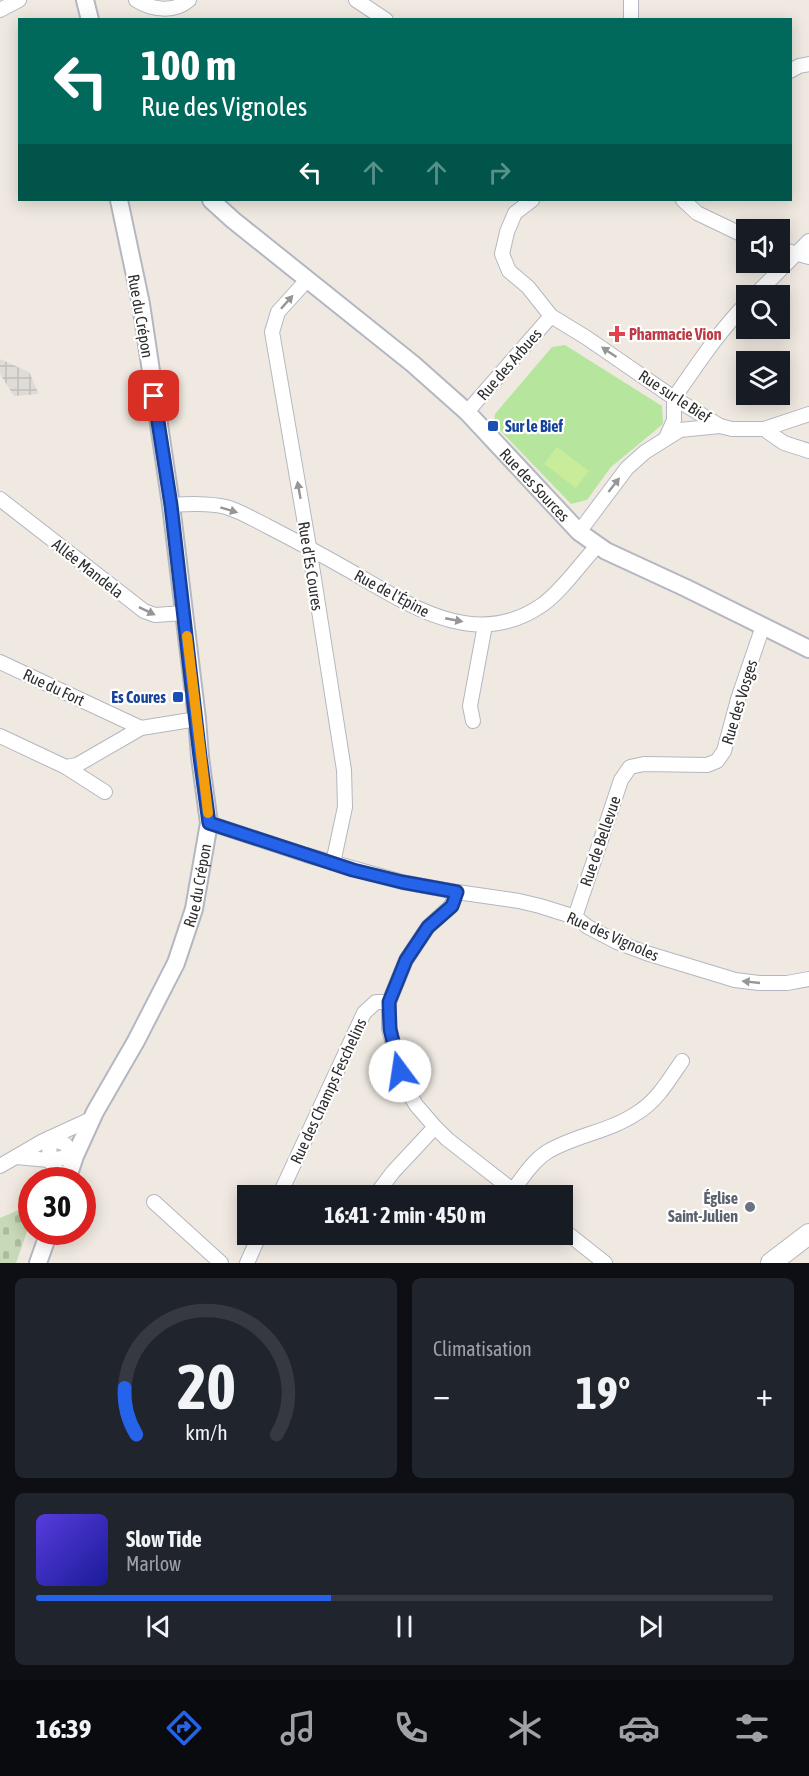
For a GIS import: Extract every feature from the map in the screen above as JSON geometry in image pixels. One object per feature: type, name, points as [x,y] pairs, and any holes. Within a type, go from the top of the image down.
[{"type":"main road","points":[[771,1263],[809,1234]]},
{"type":"street","points":[[0,10],[19,0]]},
{"type":"street","points":[[85,0],[90,18]]},
{"type":"street","points":[[143,9],[167,8],[189,0]]},
{"type":"street","points":[[356,0],[383,18]]},
{"type":"street","points":[[631,0],[631,18]]},
{"type":"street","points":[[792,70],[809,64]]},
{"type":"street","name":"Rue du Crépon","points":[[70,1167],[92,1119],[177,963],[194,909],[209,823],[171,505],[141,304],[119,201]]},
{"type":"street","name":"Rue des Sources","points":[[212,201],[413,364],[467,412],[579,532],[606,551],[809,649]]},
{"type":"street","name":"Rue des Arbues","points":[[467,412],[551,316],[528,287],[509,271],[502,254],[507,232],[515,213],[531,201]]},
{"type":"street","points":[[683,201],[697,213],[736,232]]},
{"type":"street","points":[[767,285],[803,256],[809,241]]},
{"type":"street","name":"Rue d'Es Coures","points":[[307,280],[278,312],[272,332],[309,547],[344,780],[345,807],[333,863]]},
{"type":"street","points":[[666,438],[674,420],[674,398],[736,313]]},
{"type":"street","name":"Rue sur le Bief","points":[[551,316],[720,426],[732,429],[764,429]]},
{"type":"street","points":[[764,429],[809,414]]},
{"type":"street","points":[[579,532],[627,468],[645,452],[680,430],[720,426]]},
{"type":"street","points":[[764,429],[784,443],[809,451]]},
{"type":"street","name":"Allée Mandela","points":[[0,499],[144,611],[155,615],[184,613]]},
{"type":"street","name":"Rue de l'Épine","points":[[171,505],[194,504],[227,507],[309,547],[427,614],[485,625],[502,624],[541,606],[551,598],[598,545]]},
{"type":"street","points":[[473,721],[470,706],[485,625]]},
{"type":"street","name":"Rue des Vosges","points":[[630,767],[644,764],[707,765],[717,761],[724,751],[738,699],[763,626]]},
{"type":"street","name":"Rue du Fort","points":[[0,662],[141,728]]},
{"type":"street","points":[[66,767],[77,765],[141,728],[197,719]]},
{"type":"street","points":[[0,736],[66,767],[105,792]]},
{"type":"street","name":"Rue de Bellevue","points":[[575,916],[621,780],[630,767]]},
{"type":"street","name":"Rue des Vignoles","points":[[209,823],[333,863],[402,882],[519,901],[575,916],[588,927],[646,953],[735,980],[788,983],[809,979]]},
{"type":"street","points":[[457,892],[452,906],[428,927],[406,960],[389,1002],[390,1029],[403,1082],[416,1105],[447,1139],[507,1185]]},
{"type":"street","name":"Rue des Champs Feschelins","points":[[284,1185],[364,1013],[376,1002],[389,1002]]},
{"type":"street","points":[[521,1185],[532,1165],[547,1153],[612,1127],[639,1113],[660,1093],[682,1061]]},
{"type":"street","points":[[0,1166],[50,1138],[92,1119]]},
{"type":"street","points":[[383,1185],[435,1127]]},
{"type":"street","points":[[50,1138],[65,1144],[75,1156]]},
{"type":"street","points":[[50,1138],[48,1160],[54,1167]]},
{"type":"street","points":[[16,1157],[48,1160],[75,1156]]},
{"type":"street","points":[[154,1202],[221,1263]]},
{"type":"street","points":[[573,1238],[605,1263]]},
{"type":"street","points":[[38,1263],[44,1245]]},
{"type":"street","points":[[247,1263],[255,1245]]},
{"type":"green space","points":[[565,345],[662,406],[663,424],[611,467],[587,500],[571,504],[494,424],[495,414],[552,347]]},
{"type":"green space","points":[[557,447],[589,471],[576,488],[544,464]]},
{"type":"green space","points":[[18,1210],[18,1245],[22,1245],[16,1263],[0,1263],[0,1218]]},
{"type":"shaded area","points":[[0,359],[29,372],[39,394],[14,396],[0,374]]},
{"type":"slow traffic","points":[[187,636],[208,813]]},
{"type":"place","name":"Pharmacie Vion","points":[[617,334]]},
{"type":"place","name":"Sur le Bief","points":[[493,426]]},
{"type":"place","name":"Es Coures","points":[[178,697]]},
{"type":"place","name":"Église Saint-Julien","points":[[750,1207]]},
{"type":"route","points":[[154,396],[171,505],[209,823],[353,870],[457,892],[452,906],[428,927],[406,960],[389,1002],[390,1029],[400,1071]]}]
